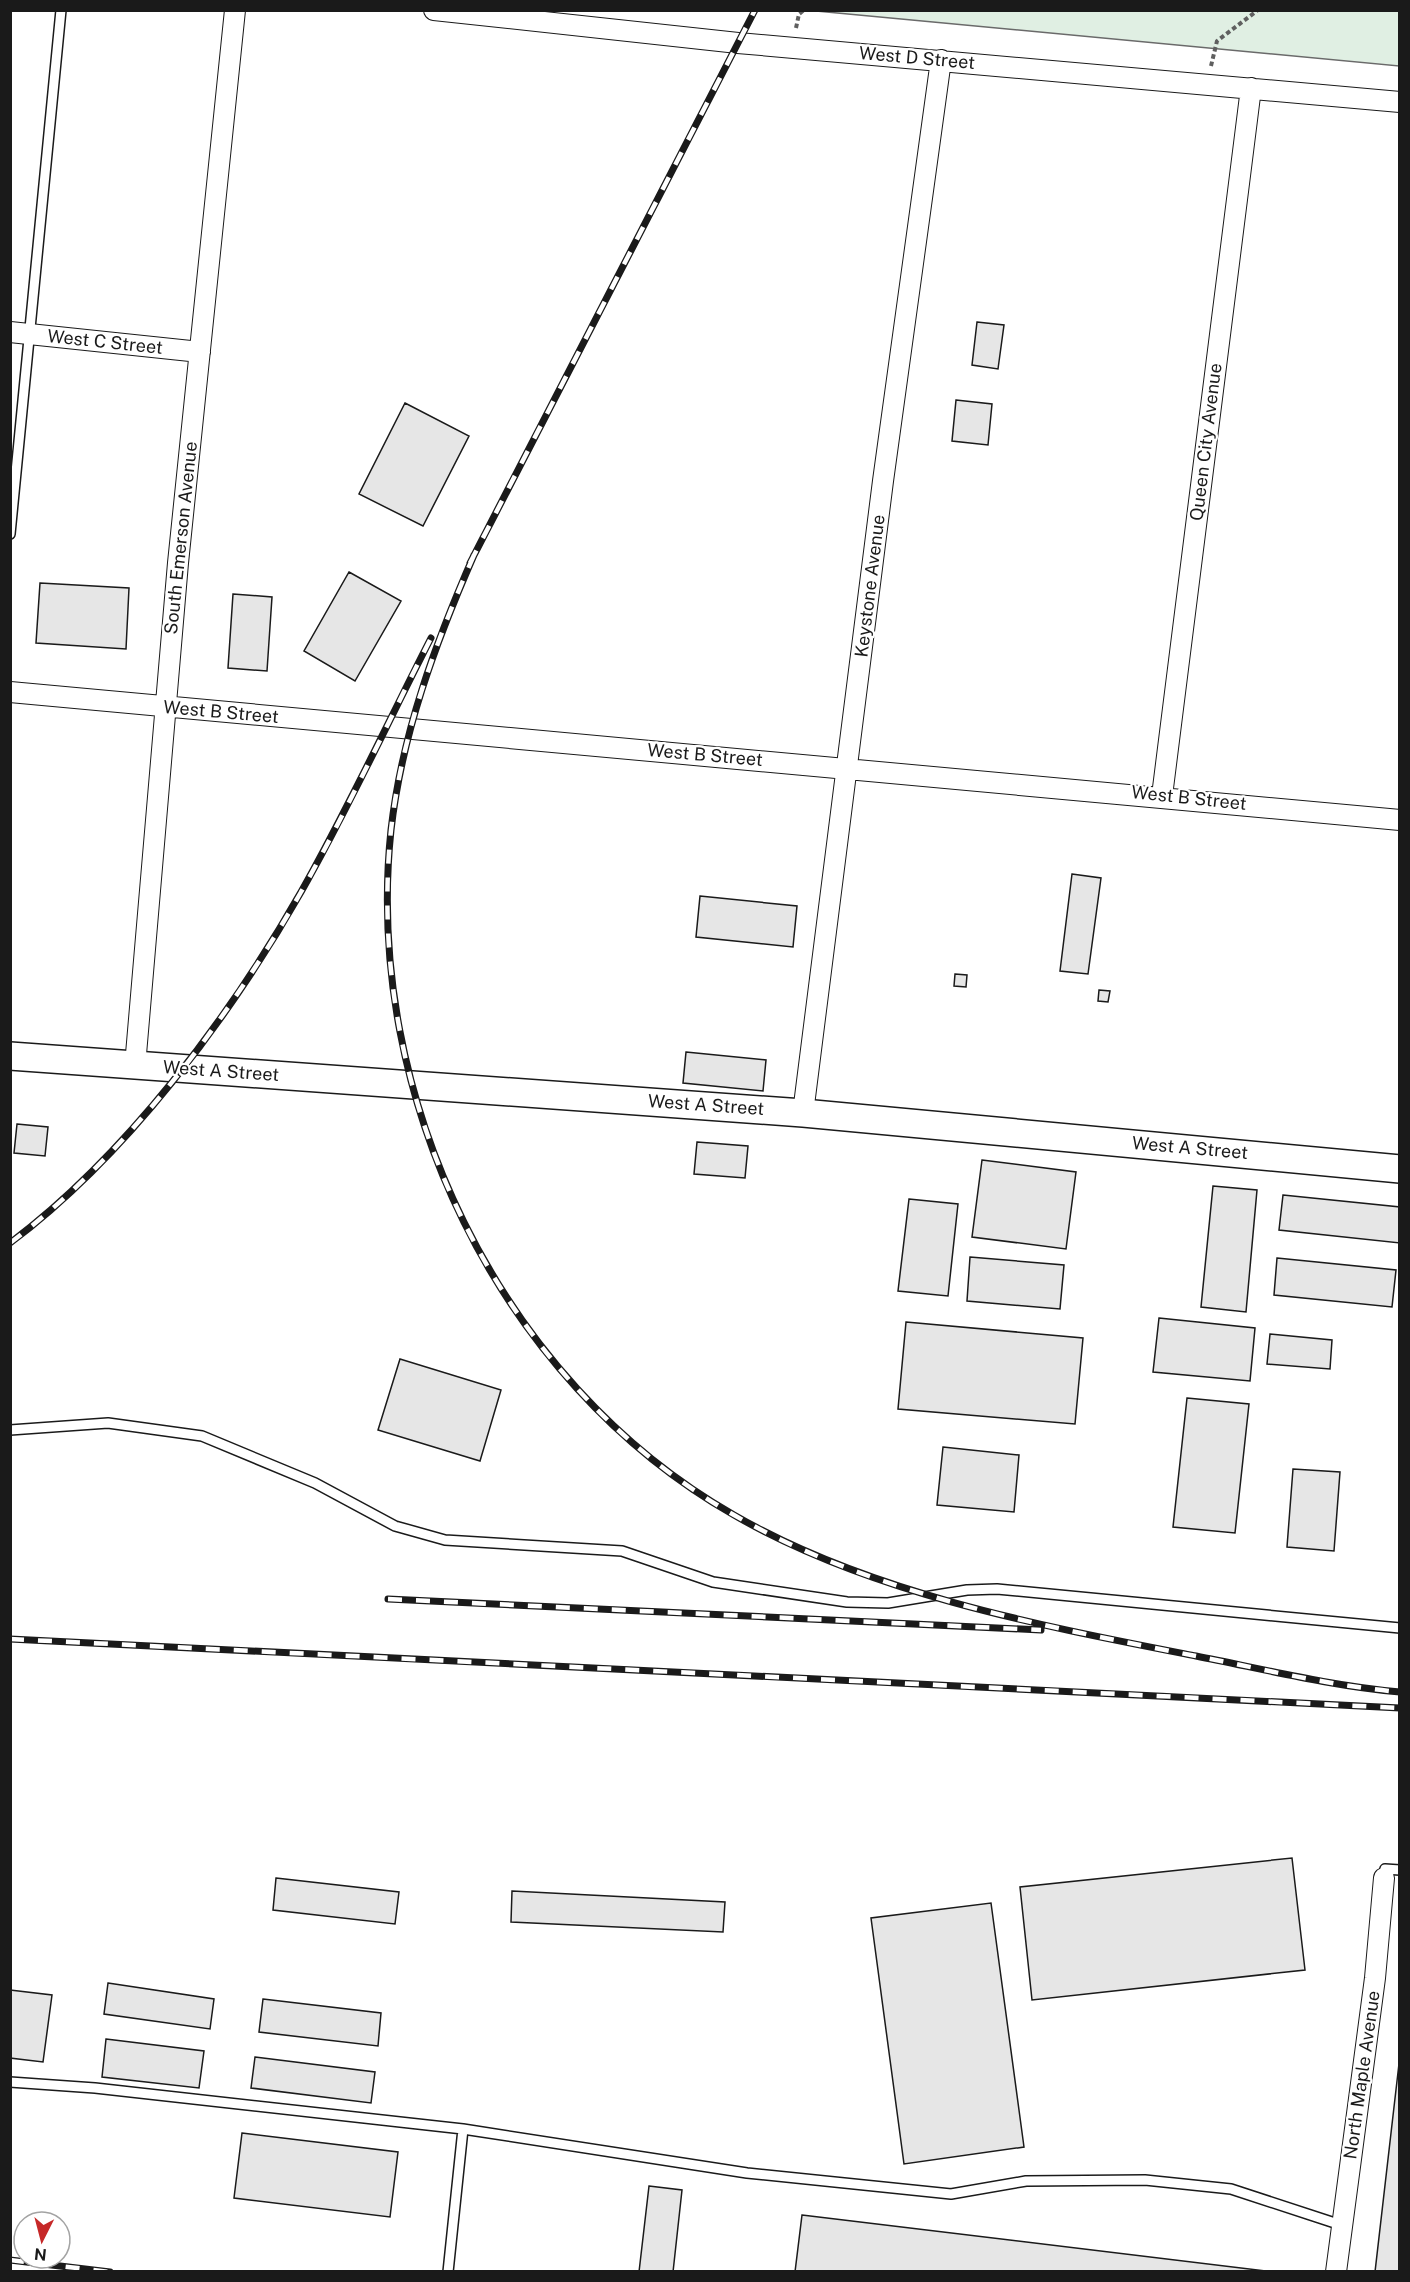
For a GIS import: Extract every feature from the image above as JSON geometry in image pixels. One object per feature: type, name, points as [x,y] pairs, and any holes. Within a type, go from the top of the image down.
[{"type":"street","name":"South Emerson Avenue","points":[[135,1066],[164,707],[235,10]]},
{"type":"street","name":"West D Street","points":[[434,10],[738,43],[1400,102]]},
{"type":"street","name":"Keystone Avenue","points":[[803,1113],[883,481],[941,60]]},
{"type":"street","name":"Queen City Avenue","points":[[1162,796],[1251,88]]},
{"type":"street","name":"West C Street","points":[[10,332],[200,352]]},
{"type":"street","name":"West B Street","points":[[10,692],[848,767],[1400,820]]},
{"type":"street","name":"West A Street","points":[[10,1056],[803,1113],[1400,1169]]},
{"type":"street","name":"North Maple Avenue","points":[[1335,2271],[1375,1978],[1392,1874]]},
{"type":"lane","points":[[10,534],[61,10]]},
{"type":"lane","points":[[10,1430],[108,1423],[202,1436],[315,1483],[395,1527],[445,1540],[622,1551],[713,1582],[847,1602],[888,1603],[968,1590],[997,1589],[1400,1628]]},
{"type":"lane","points":[[10,2082],[95,2088],[463,2129],[747,2173],[951,2194],[1026,2181],[1145,2180],[1231,2189],[1341,2225]]},
{"type":"lane","points":[[448,2271],[463,2129]]},
{"type":"path","points":[[1207,85],[1217,41],[1258,10]]},
{"type":"green space","points":[[816,11],[1399,11],[1399,66]]},
{"type":"building","points":[[977,322],[1004,325],[998,369],[972,365]]},
{"type":"building","points":[[956,400],[992,404],[988,445],[952,441]]},
{"type":"building","points":[[405,403],[469,436],[423,526],[359,494]]},
{"type":"building","points":[[349,572],[401,601],[355,681],[304,651]]},
{"type":"building","points":[[40,583],[129,588],[126,649],[36,643]]},
{"type":"building","points":[[233,594],[272,597],[267,671],[228,668]]},
{"type":"building","points":[[1072,874],[1101,878],[1088,974],[1060,971]]},
{"type":"building","points":[[700,896],[797,906],[793,947],[696,937]]},
{"type":"building","points":[[955,974],[967,975],[966,987],[954,986]]},
{"type":"building","points":[[1099,990],[1110,991],[1108,1002],[1098,1001]]},
{"type":"building","points":[[686,1052],[766,1060],[763,1091],[683,1083]]},
{"type":"building","points":[[17,1124],[48,1127],[45,1156],[14,1153]]},
{"type":"building","points":[[697,1142],[748,1146],[745,1178],[694,1174]]},
{"type":"building","points":[[982,1160],[1076,1172],[1066,1249],[972,1237]]},
{"type":"building","points":[[1213,1186],[1257,1190],[1246,1312],[1201,1307]]},
{"type":"building","points":[[1283,1195],[1400,1207],[1400,1243],[1279,1230]]},
{"type":"building","points":[[909,1199],[958,1204],[948,1296],[898,1291]]},
{"type":"building","points":[[970,1257],[1064,1265],[1060,1309],[967,1301]]},
{"type":"building","points":[[1277,1258],[1396,1270],[1392,1307],[1274,1295]]},
{"type":"building","points":[[1159,1318],[1255,1328],[1250,1381],[1153,1372]]},
{"type":"building","points":[[906,1322],[1083,1338],[1075,1424],[898,1409]]},
{"type":"building","points":[[1270,1334],[1332,1340],[1330,1369],[1267,1364]]},
{"type":"building","points":[[400,1359],[501,1390],[480,1461],[378,1430]]},
{"type":"building","points":[[1187,1398],[1249,1404],[1235,1533],[1173,1527]]},
{"type":"building","points":[[943,1447],[1019,1455],[1014,1512],[937,1505]]},
{"type":"building","points":[[1293,1469],[1340,1472],[1334,1551],[1287,1547]]},
{"type":"building","points":[[1292,1858],[1305,1970],[1032,2000],[1020,1887]]},
{"type":"building","points":[[276,1878],[399,1892],[395,1924],[273,1910]]},
{"type":"building","points":[[512,1891],[725,1902],[723,1932],[511,1922]]},
{"type":"building","points":[[991,1903],[1024,2147],[904,2164],[871,1918]]},
{"type":"building","points":[[108,1983],[214,1999],[210,2029],[104,2014]]},
{"type":"building","points":[[10,1990],[52,1995],[43,2062],[10,2058]]},
{"type":"building","points":[[263,1999],[381,2013],[378,2046],[259,2032]]},
{"type":"building","points":[[106,2039],[204,2051],[199,2088],[102,2077]]},
{"type":"building","points":[[1400,2055],[1400,2272],[1375,2272]]},
{"type":"building","points":[[255,2057],[375,2072],[371,2103],[251,2088]]},
{"type":"building","points":[[242,2133],[398,2152],[390,2217],[234,2198]]},
{"type":"building","points":[[649,2186],[682,2190],[673,2272],[639,2272]]},
{"type":"building","points":[[802,2215],[1275,2272],[795,2272]]},
{"type":"railway","points":[[470,563],[755,10]]},
{"type":"railway","points":[[474,555],[446,622],[422,690],[396,794],[391,830],[388,930],[400,1030],[425,1128],[464,1222],[515,1310],[577,1389],[651,1458],[734,1515],[787,1543],[842,1566],[959,1604],[1018,1619],[1297,1677],[1400,1692]]},
{"type":"railway","points":[[10,1243],[53,1208],[134,1127],[172,1082],[242,987],[318,861],[431,638]]},
{"type":"railway","points":[[388,1599],[1041,1630]]},
{"type":"railway","points":[[10,1639],[1400,1708]]},
{"type":"railway","points":[[10,2260],[110,2272]]}]
